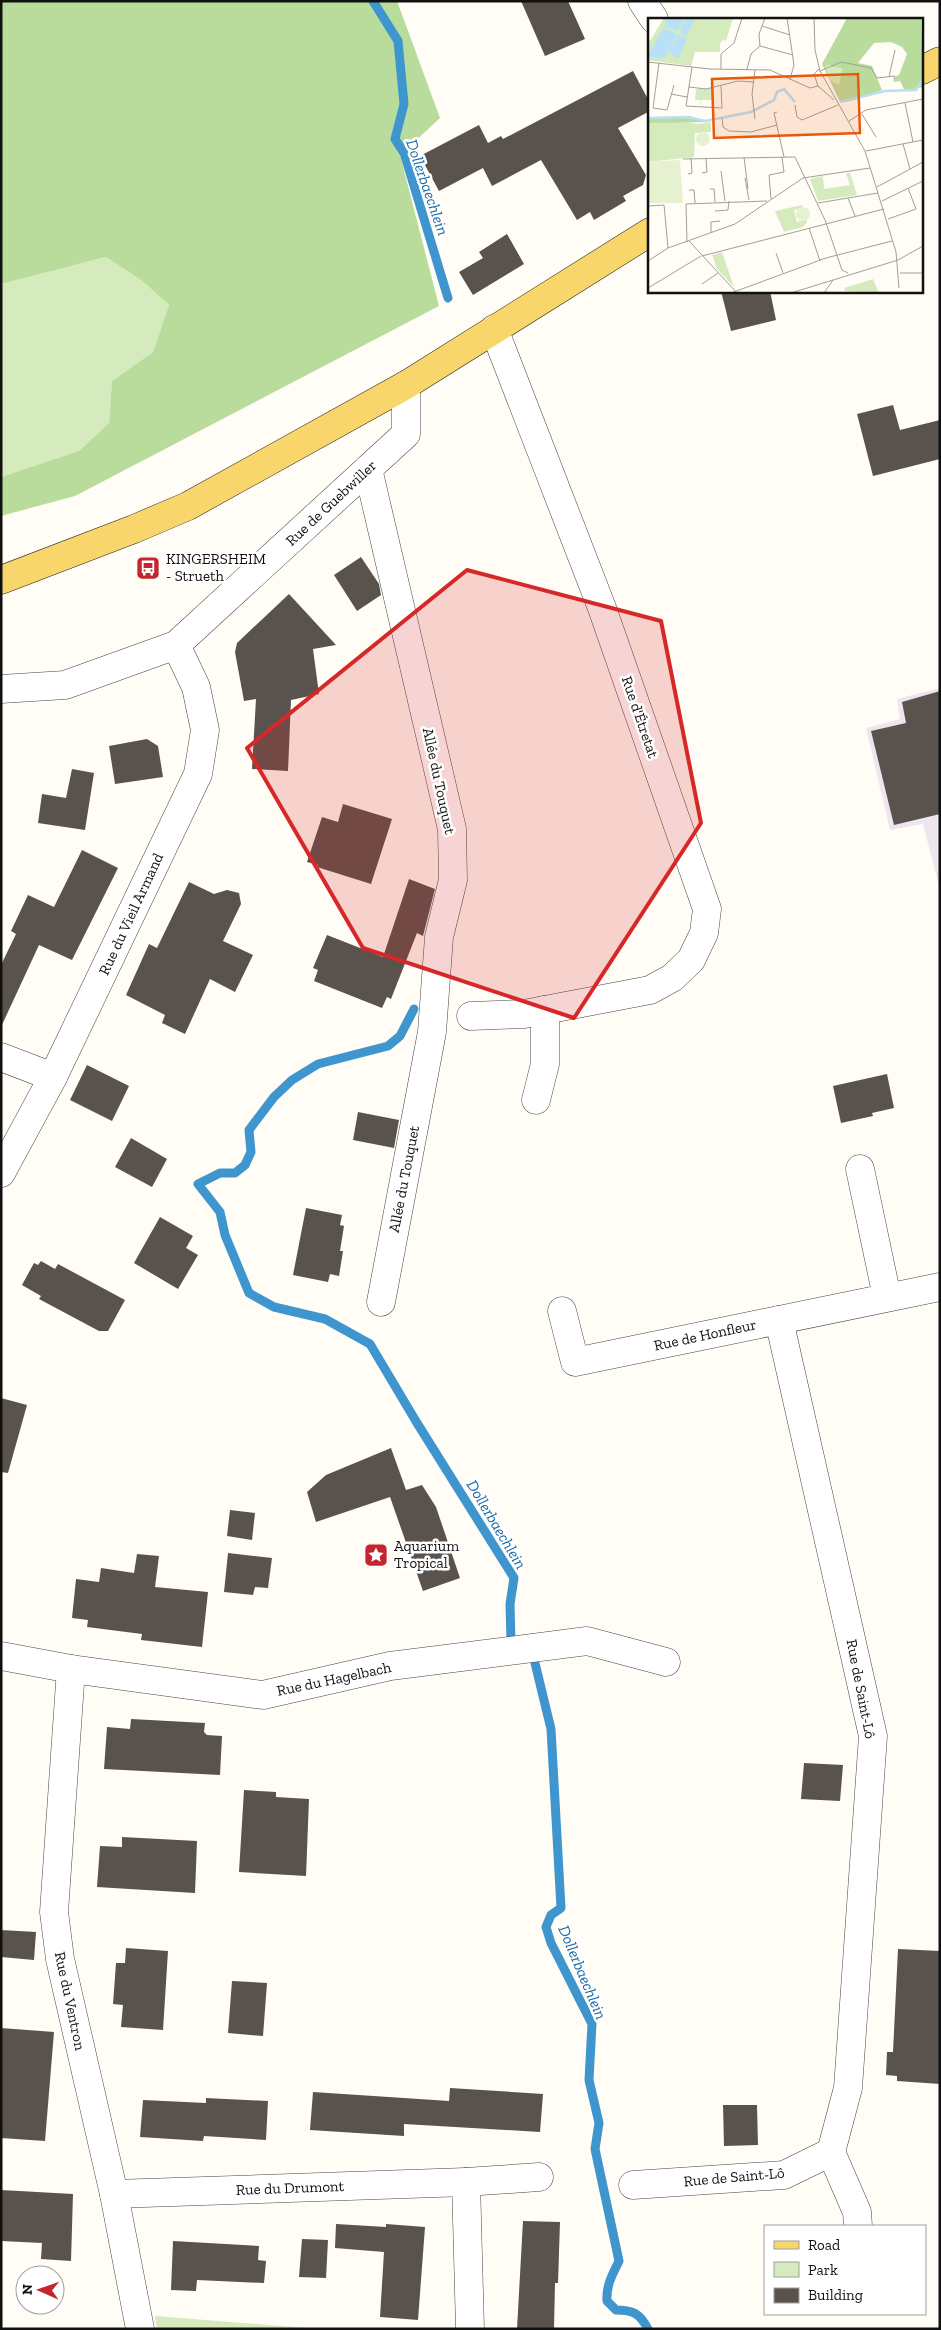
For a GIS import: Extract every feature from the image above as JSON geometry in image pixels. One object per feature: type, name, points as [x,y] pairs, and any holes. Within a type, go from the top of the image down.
[{"type":"main road","points":[[924,69],[940,61]]},
{"type":"main road","points":[[1,580],[134,529],[188,506],[406,385],[648,233]]},
{"type":"street","points":[[642,1],[653,18]]},
{"type":"street","name":"Rue d'Étretat","points":[[471,1016],[524,1014],[650,990],[672,978],[691,960],[704,934],[707,909],[602,608],[494,329]]},
{"type":"street","name":"Rue de Guebwiller","points":[[1,689],[65,685],[176,644],[406,434],[406,385]]},
{"type":"street","name":"Allée du Touquet","points":[[368,469],[452,829],[454,860],[453,880],[439,937],[432,1032],[381,1302]]},
{"type":"street","name":"Rue du Vieil Armand","points":[[1,1173],[53,1078],[198,774],[205,730],[196,687],[176,644]]},
{"type":"street","points":[[536,1100],[545,1064],[546,1010]]},
{"type":"street","points":[[1,1057],[53,1078]]},
{"type":"street","points":[[860,1169],[887,1297]]},
{"type":"street","name":"Rue de Honfleur","points":[[562,1311],[575,1362],[940,1286]]},
{"type":"street","name":"Rue de Saint-Lô","points":[[634,2185],[784,2175],[831,2152],[848,2088],[872,1736],[779,1320]]},
{"type":"street","name":"Rue du Hagelbach","points":[[1,1656],[71,1669],[264,1695],[390,1666],[588,1641],[666,1662]]},
{"type":"street","name":"Rue du Ventron","points":[[71,1669],[54,1912],[60,1959],[114,2194],[140,2329]]},
{"type":"street","points":[[831,2152],[857,2212],[858,2225]]},
{"type":"street","name":"Rue du Drumont","points":[[114,2194],[466,2182],[539,2177]]},
{"type":"street","points":[[466,2182],[470,2329]]},
{"type":"highlighted area","points":[[467,570],[661,621],[701,823],[574,1018],[363,948],[247,748]]},
{"type":"shaded area","points":[[940,688],[940,890],[923,824],[890,830],[866,728],[900,719],[897,699]]},
{"type":"green space","points":[[1,1],[397,1],[440,118],[400,155],[439,306],[75,496],[1,516],[1,477],[79,451],[109,423],[112,381],[153,352],[169,305],[141,280],[106,257],[1,284]]},
{"type":"green space","points":[[106,257],[141,280],[169,305],[153,352],[112,381],[109,423],[79,451],[1,477],[1,284]]},
{"type":"green space","points":[[155,2316],[319,2329],[157,2329]]},
{"type":"building","points":[[521,1],[568,1],[585,39],[545,56]]},
{"type":"building","points":[[633,71],[648,99],[648,112],[618,128],[646,175],[643,185],[623,196],[626,201],[594,220],[590,212],[577,220],[541,160],[492,186],[483,168],[439,191],[420,156],[479,125],[488,143],[501,136],[503,139]]},
{"type":"building","points":[[507,234],[524,264],[473,295],[459,272],[483,258],[479,252]]},
{"type":"building","points":[[721,292],[770,292],[776,320],[731,331]]},
{"type":"building","points":[[893,405],[900,430],[940,420],[940,459],[873,476],[857,414]]},
{"type":"building","points":[[361,557],[379,584],[381,595],[357,611],[334,575]]},
{"type":"building","points":[[289,594],[336,645],[313,649],[319,694],[291,700],[288,771],[252,769],[256,699],[244,701],[235,652],[237,643]]},
{"type":"building","points":[[940,691],[940,814],[894,825],[871,731],[906,723],[902,702]]},
{"type":"building","points":[[147,739],[158,746],[163,777],[115,784],[109,746]]},
{"type":"building","points":[[72,769],[94,773],[85,830],[38,823],[42,794],[66,798]]},
{"type":"building","points":[[343,804],[392,819],[371,884],[307,862],[322,817],[338,822]]},
{"type":"building","points":[[82,850],[118,868],[72,960],[39,945],[1,1027],[1,965],[16,934],[11,931],[28,895],[54,907]]},
{"type":"building","points":[[409,879],[435,889],[423,936],[417,933],[391,999],[387,997],[382,1008],[314,981],[318,970],[313,968],[327,935],[383,957]]},
{"type":"building","points":[[189,882],[214,894],[227,890],[239,893],[241,904],[223,941],[253,955],[235,992],[210,979],[185,1034],[162,1023],[165,1015],[126,995],[149,944],[157,948]]},
{"type":"building","points":[[87,1065],[129,1086],[112,1121],[70,1100]]},
{"type":"building","points":[[887,1074],[894,1108],[872,1113],[873,1116],[841,1123],[833,1086]]},
{"type":"building","points":[[358,1112],[399,1120],[394,1148],[353,1140]]},
{"type":"building","points":[[131,1138],[167,1159],[152,1187],[115,1167]]},
{"type":"building","points":[[306,1208],[342,1215],[340,1225],[344,1226],[340,1251],[343,1251],[339,1276],[330,1274],[328,1282],[293,1275]]},
{"type":"building","points":[[160,1217],[193,1236],[186,1248],[198,1255],[178,1289],[134,1263]]},
{"type":"building","points":[[41,1261],[55,1269],[58,1264],[125,1300],[108,1331],[99,1331],[39,1299],[41,1296],[22,1285],[34,1263],[38,1265]]},
{"type":"building","points":[[1,1398],[27,1405],[8,1473],[1,1472]]},
{"type":"building","points":[[391,1448],[406,1490],[422,1485],[436,1507],[460,1578],[423,1591],[390,1497],[316,1522],[307,1492],[326,1475]]},
{"type":"building","points":[[230,1510],[255,1513],[252,1540],[227,1536]]},
{"type":"building","points":[[228,1553],[272,1558],[268,1588],[255,1587],[253,1595],[224,1592]]},
{"type":"building","points":[[137,1554],[159,1556],[155,1587],[208,1592],[202,1647],[141,1640],[142,1634],[87,1627],[88,1620],[72,1618],[76,1579],[99,1582],[101,1568],[134,1573]]},
{"type":"building","points":[[131,1719],[205,1723],[204,1732],[207,1735],[222,1736],[220,1775],[104,1769],[107,1727],[130,1729]]},
{"type":"building","points":[[804,1763],[843,1765],[840,1801],[801,1799]]},
{"type":"building","points":[[244,1790],[276,1792],[276,1797],[309,1799],[306,1876],[239,1872]]},
{"type":"building","points":[[122,1837],[197,1841],[195,1893],[97,1887],[100,1846],[122,1847]]},
{"type":"building","points":[[1,1930],[36,1932],[34,1960],[1,1957]]},
{"type":"building","points":[[126,1948],[168,1951],[163,2030],[121,2027],[123,2005],[113,2004],[116,1963],[125,1963]]},
{"type":"building","points":[[898,1949],[940,1951],[940,2084],[897,2081],[897,2076],[886,2075],[887,2052],[893,2052]]},
{"type":"building","points":[[232,1981],[267,1983],[263,2036],[228,2033]]},
{"type":"building","points":[[1,2028],[54,2032],[45,2141],[1,2138]]},
{"type":"building","points":[[450,2088],[543,2094],[540,2132],[404,2124],[404,2136],[310,2130],[313,2092],[449,2101]]},
{"type":"building","points":[[206,2098],[268,2101],[266,2140],[204,2136],[203,2141],[140,2137],[143,2100],[206,2103]]},
{"type":"building","points":[[723,2105],[757,2105],[758,2145],[724,2146]]},
{"type":"building","points":[[1,2190],[73,2194],[71,2261],[41,2259],[42,2243],[1,2241]]},
{"type":"building","points":[[523,2221],[560,2222],[558,2283],[555,2283],[554,2329],[517,2329]]},
{"type":"building","points":[[336,2224],[386,2227],[386,2224],[425,2227],[418,2320],[380,2317],[384,2252],[335,2248]]},
{"type":"building","points":[[302,2239],[328,2240],[326,2278],[299,2277]]},
{"type":"building","points":[[173,2241],[259,2246],[258,2260],[266,2261],[264,2283],[197,2280],[196,2291],[171,2290]]},
{"type":"waterway","name":"Dollerbaechlein","points":[[373,1],[398,41],[404,104],[395,139],[404,153],[448,298]]},
{"type":"waterway","name":"Dollerbaechlein","points":[[414,1009],[400,1036],[388,1046],[318,1064],[292,1080],[274,1097],[249,1130],[251,1152],[245,1165],[235,1173],[220,1173],[198,1184],[220,1212],[225,1235],[249,1293],[274,1307],[325,1319],[370,1344],[514,1578],[510,1604],[511,1642],[516,1646]]},
{"type":"waterway","name":"Dollerbaechlein","points":[[527,1654],[534,1659],[551,1729],[561,1908],[551,1915],[546,1927],[551,1943],[592,2024],[589,2080],[599,2123],[595,2149],[619,2261],[609,2285],[607,2301],[616,2310],[632,2312],[639,2316],[648,2329]]},
{"type":"place","name":"KINGERSHEIM - Strueth","points":[[148,568]]},
{"type":"place","name":"Aquarium Tropical","points":[[376,1555]]}]
